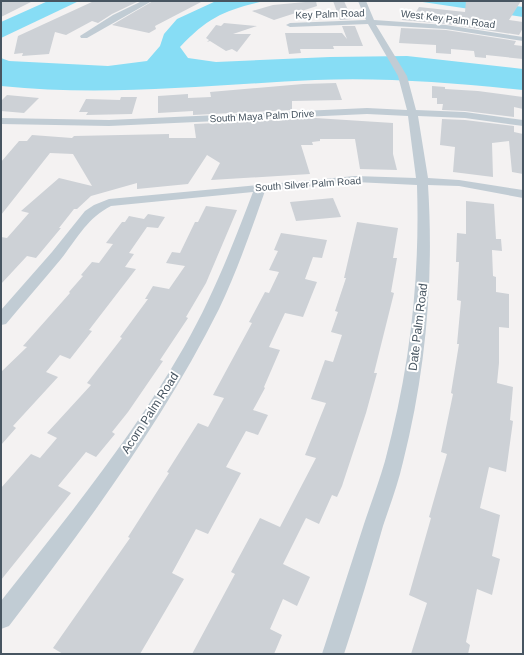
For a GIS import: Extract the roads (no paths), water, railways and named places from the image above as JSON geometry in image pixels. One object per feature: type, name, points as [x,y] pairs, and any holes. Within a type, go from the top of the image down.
[{"type":"street","points":[[84,36],[116,16],[148,1]]},
{"type":"street","name":"Date Palm Road","points":[[333,654],[394,463],[410,391],[422,302],[425,230],[423,181],[412,113],[400,68],[388,51],[364,10],[362,1]]},
{"type":"street","name":"Key Palm Road","points":[[290,25],[371,22]]},
{"type":"street","name":"West Key Palm Road","points":[[371,22],[440,26],[523,39]]},
{"type":"street","name":"South Maya Palm Drive","points":[[3,124],[109,123],[328,112],[464,115],[523,123]]},
{"type":"street","name":"South Silver Palm Road","points":[[1,320],[53,261],[88,214],[109,203],[355,179],[459,183],[523,194]]},
{"type":"street","name":"Acorn Palm Road","points":[[1,618],[105,482],[150,415],[181,364],[212,309],[232,266],[261,187]]},
{"type":"water","points":[[48,1],[79,1],[1,38],[1,22]]},
{"type":"water","points":[[216,1],[264,1],[238,8],[218,16],[199,28],[180,47],[188,58],[216,62],[330,57],[407,56],[523,69],[523,90],[445,83],[367,79],[315,80],[119,90],[40,89],[1,86],[1,58],[9,61],[108,66],[147,61],[160,46],[164,34],[177,19]]},
{"type":"water","points":[[416,1],[483,1],[523,7],[523,17]]}]
